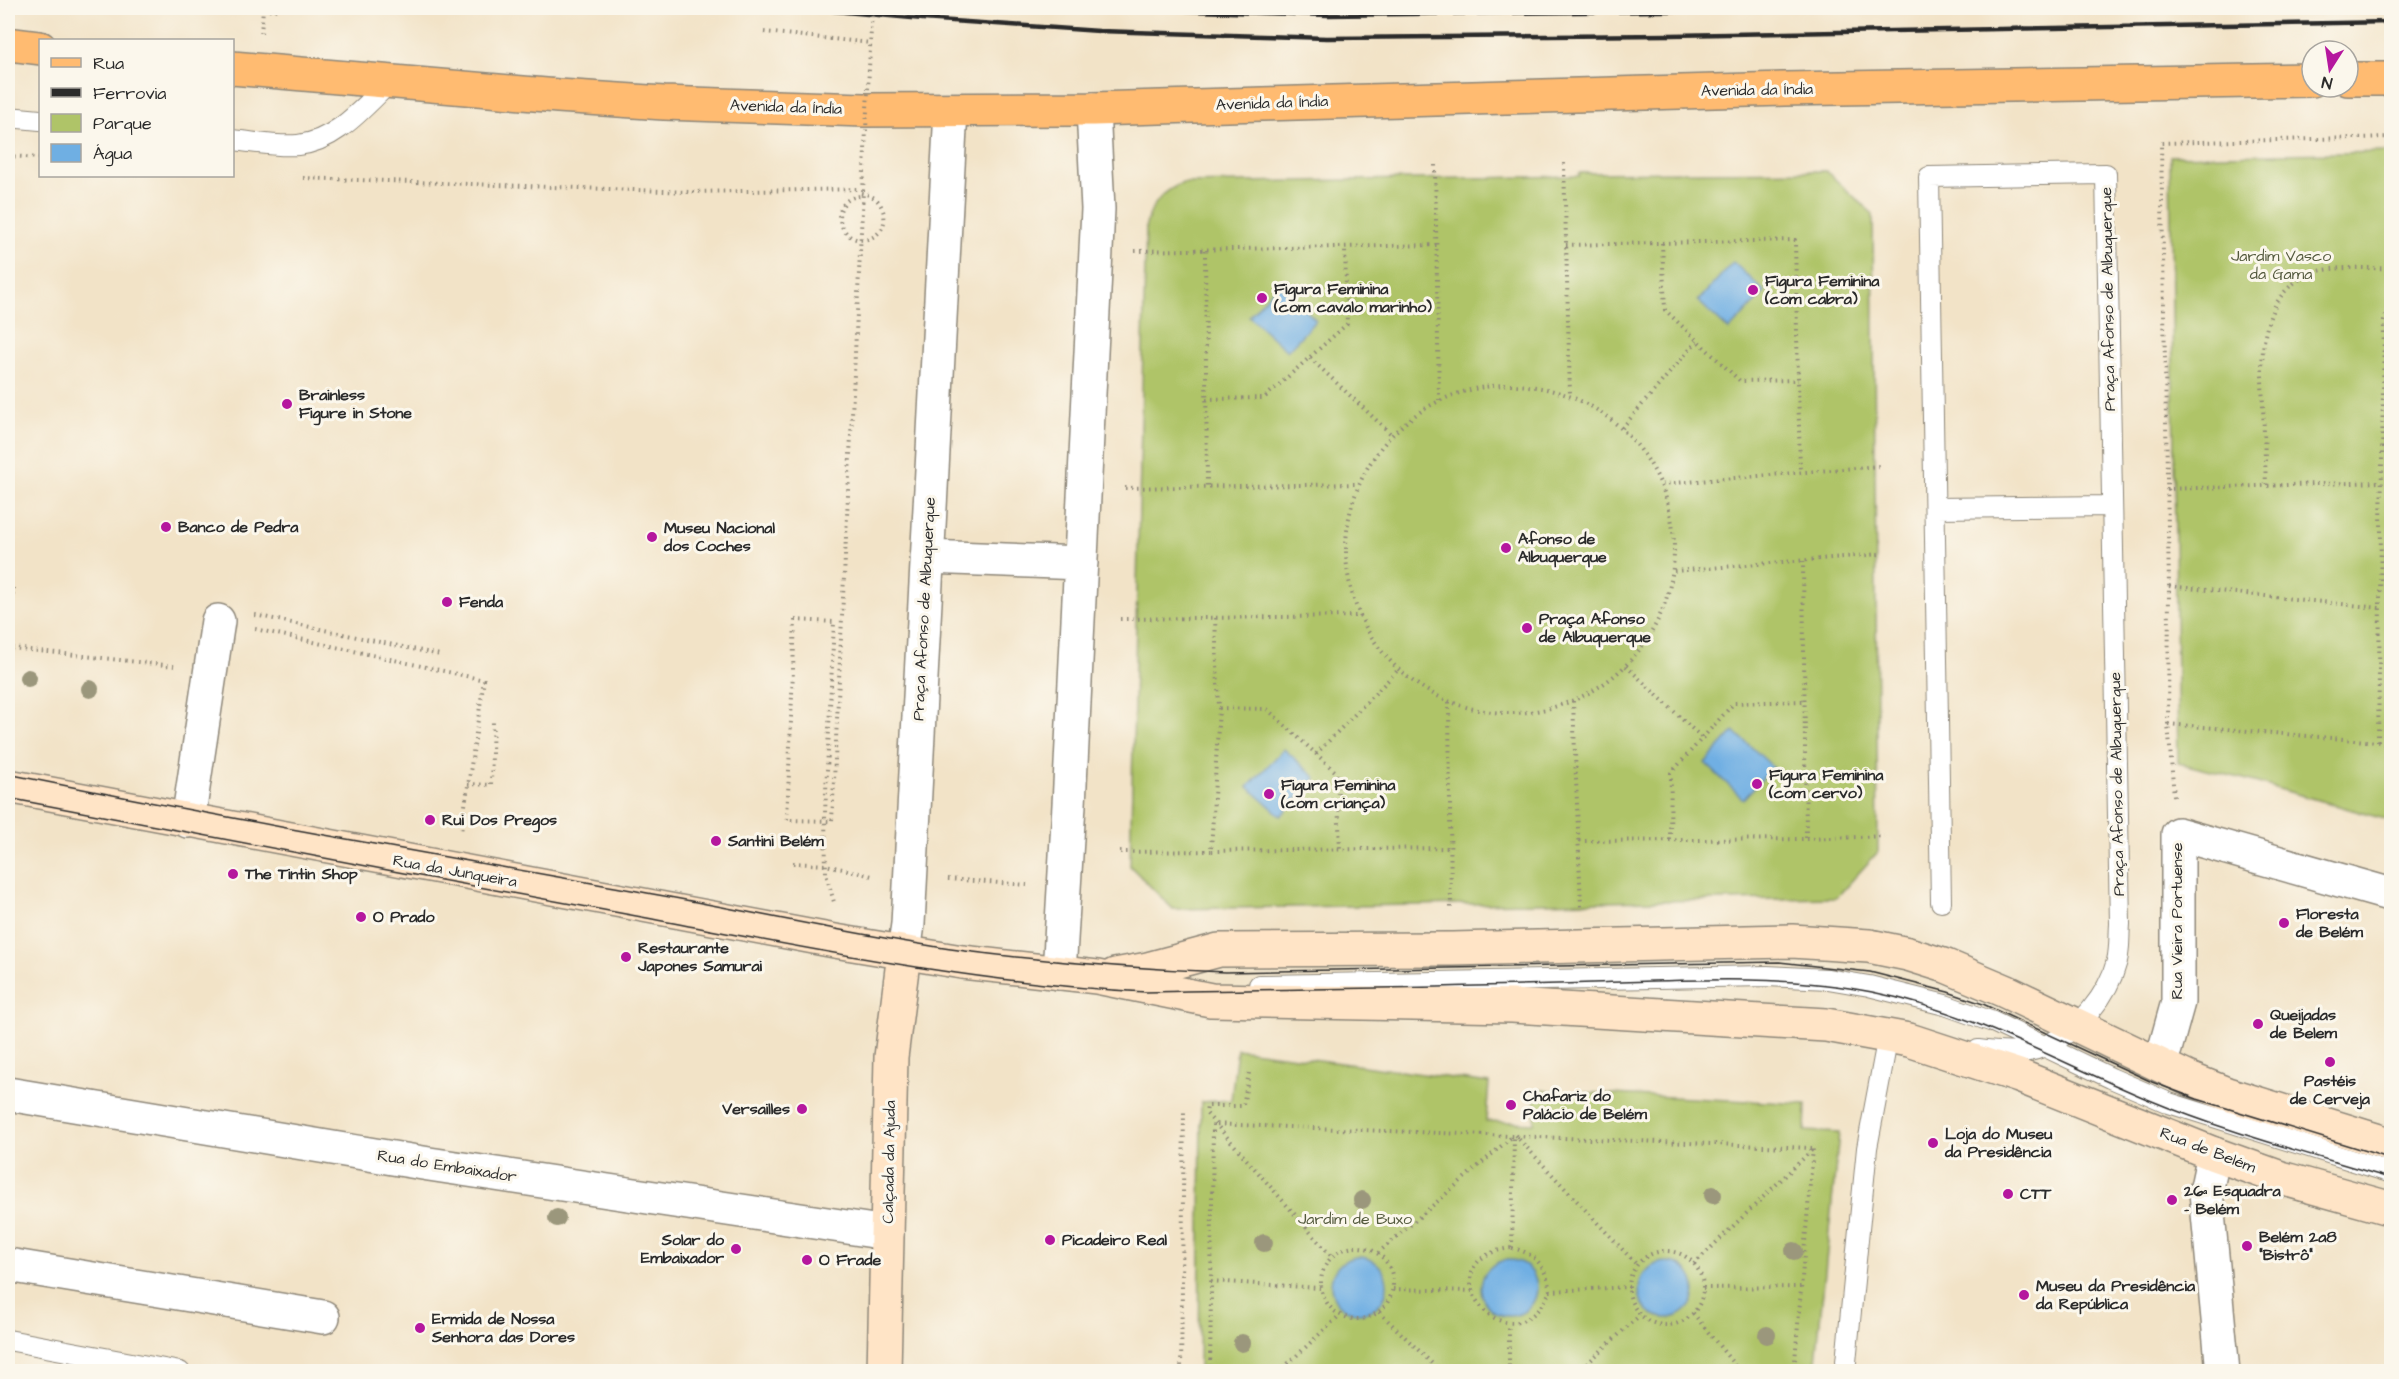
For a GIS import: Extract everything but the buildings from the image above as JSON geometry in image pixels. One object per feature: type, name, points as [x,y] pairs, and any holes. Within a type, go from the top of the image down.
[{"type":"main road","points":[[8,44],[39,48]]},
{"type":"main road","name":"Avenida da Índia","points":[[234,68],[389,83],[664,103],[864,110],[1093,109],[1784,89],[2300,80]]},
{"type":"main road","points":[[2360,79],[2391,79]]},
{"type":"main road","name":"Rua da Junqueira","points":[[8,786],[904,953]]},
{"type":"main road","name":"Praça Afonso de Albuquerque","points":[[1097,977],[1148,969],[1219,950],[1452,949],[1792,941],[1869,946],[1908,954],[1946,966],[2077,1025],[2156,1054]]},
{"type":"main road","name":"Praça Afonso de Albuquerque","points":[[904,953],[1097,977],[1211,1000],[1512,1006],[1826,1025],[1899,1038],[2019,1076],[2134,1105]]},
{"type":"main road","name":"Calçada da Ajuda","points":[[884,1371],[891,1057],[904,953]]},
{"type":"main road","points":[[2156,1054],[2227,1094],[2391,1145]]},
{"type":"main road","name":"Rua de Belém","points":[[2134,1105],[2214,1154],[2281,1178],[2391,1209]]},
{"type":"street","points":[[1059,973],[1098,209],[1093,109]]},
{"type":"street","name":"Praça Afonso de Albuquerque","points":[[904,953],[908,924],[951,110]]},
{"type":"street","points":[[927,557],[1081,563]]},
{"type":"street","points":[[188,821],[218,621]]},
{"type":"street","name":"Rua Vieira Portuense","points":[[2156,1054],[2178,1002],[2178,834],[2391,894]]},
{"type":"street","name":"Rua do Embaixador","points":[[8,1094],[429,1164],[887,1233]]},
{"type":"street","points":[[2214,1154],[2206,1192],[2223,1371]]},
{"type":"street","points":[[8,1265],[323,1317]]},
{"type":"lane","points":[[234,140],[299,145],[319,140],[341,128],[389,83]]},
{"type":"lane","points":[[8,117],[39,120]]},
{"type":"lane","name":"Praça Afonso de Albuquerque","points":[[1899,1038],[2003,1054],[2046,1046],[2077,1025],[2095,1004],[2108,983],[2117,960],[2120,924],[2106,174],[1929,177],[1941,902]]},
{"type":"lane","points":[[1936,508],[2112,506]]},
{"type":"lane","name":"Praça Afonso de Albuquerque","points":[[1167,992],[1221,986],[1796,976],[1869,986],[1925,999],[1993,1022],[2046,1046],[2134,1105]]},
{"type":"lane","points":[[1845,1371],[1867,1148],[1899,1038]]},
{"type":"lane","name":"Rua de Belém","points":[[2134,1105],[2211,1117],[2391,1173]]},
{"type":"lane","points":[[8,1340],[180,1371]]},
{"type":"path","points":[[261,34],[263,9],[280,10],[280,8]]},
{"type":"path","points":[[836,911],[826,874],[826,865],[825,813],[834,621],[795,620],[787,820],[832,821],[861,192],[872,8]]},
{"type":"path","points":[[764,32],[871,43]]},
{"type":"path","points":[[2178,834],[2168,724],[2169,586],[2161,143],[2391,138]]},
{"type":"path","points":[[8,156],[39,158]]},
{"type":"path","points":[[1564,163],[1570,395]]},
{"type":"path","points":[[1435,165],[1439,400]]},
{"type":"path","points":[[300,178],[691,192],[861,192],[876,198],[884,211],[883,228],[872,238],[864,240],[850,237],[843,230],[839,214],[846,200],[861,192]]},
{"type":"path","points":[[1566,245],[1796,240],[1800,472]]},
{"type":"path","points":[[1662,243],[1665,310],[1740,381],[1798,380]]},
{"type":"path","points":[[1134,251],[1437,245]]},
{"type":"path","points":[[1206,399],[1264,398],[1347,324],[1345,248]]},
{"type":"path","points":[[1205,250],[1207,488]]},
{"type":"path","points":[[2266,485],[2261,361],[2270,317],[2278,300],[2293,284],[2311,273],[2391,268]]},
{"type":"path","points":[[2378,742],[2384,321],[2391,296]]},
{"type":"path","points":[[1622,428],[1697,341]]},
{"type":"path","points":[[1310,358],[1391,434]]},
{"type":"path","points":[[1504,384],[1537,386],[1570,395],[1598,409],[1622,428],[1645,453],[1662,484],[1674,527],[1674,572],[1658,623],[1626,666],[1601,687],[1573,701],[1532,712],[1490,712],[1449,702],[1422,689],[1398,670],[1375,644],[1358,616],[1348,581],[1345,548],[1348,516],[1358,484],[1372,457],[1391,434],[1414,415],[1439,400],[1471,388],[1504,384]]},
{"type":"path","points":[[2384,410],[2391,410]]},
{"type":"path","points":[[1662,484],[1879,466]]},
{"type":"path","points":[[2166,489],[2381,482]]},
{"type":"path","points":[[1125,488],[1358,484]]},
{"type":"path","points":[[1674,572],[1880,555]]},
{"type":"path","points":[[1803,561],[1806,839]]},
{"type":"path","points":[[2169,586],[2380,608]]},
{"type":"path","points":[[1120,619],[1358,616]]},
{"type":"path","points":[[1210,851],[1219,708],[1215,618]]},
{"type":"path","points":[[218,621],[484,680],[455,871]]},
{"type":"path","points":[[1626,666],[1702,738]]},
{"type":"path","points":[[1316,754],[1398,670]]},
{"type":"path","points":[[1573,701],[1582,945]]},
{"type":"path","points":[[1670,840],[1671,773],[1734,703],[1804,701]]},
{"type":"path","points":[[1449,702],[1452,949]]},
{"type":"path","points":[[1219,708],[1267,709],[1337,773],[1340,850]]},
{"type":"path","points":[[468,784],[491,785],[493,721]]},
{"type":"path","points":[[2168,724],[2378,742],[2391,746]]},
{"type":"path","points":[[1579,842],[1884,836]]},
{"type":"path","points":[[1120,852],[1450,848]]},
{"type":"path","points":[[793,863],[826,865]]},
{"type":"path","points":[[1249,1073],[1243,1107],[1207,1107],[1206,1113],[1332,1257]]},
{"type":"path","points":[[1181,1371],[1184,1109]]},
{"type":"path","points":[[1214,1124],[1814,1148]]},
{"type":"path","points":[[1210,1371],[1214,1124]]},
{"type":"path","points":[[1512,1248],[1514,1135]]},
{"type":"path","points":[[1378,1253],[1514,1135]]},
{"type":"path","points":[[1514,1135],[1637,1265]]},
{"type":"path","points":[[1694,1264],[1814,1148]]},
{"type":"path","points":[[1794,1371],[1814,1148]]},
{"type":"path","points":[[1360,1247],[1378,1253],[1392,1272],[1393,1289],[1386,1306],[1368,1318],[1355,1320],[1339,1316],[1330,1308],[1320,1288],[1324,1266],[1345,1248],[1360,1247]]},
{"type":"path","points":[[1512,1248],[1532,1255],[1540,1262],[1550,1291],[1537,1313],[1528,1319],[1509,1325],[1496,1322],[1480,1310],[1472,1292],[1471,1280],[1481,1260],[1490,1253],[1512,1248]]},
{"type":"path","points":[[1664,1251],[1675,1252],[1694,1264],[1700,1275],[1702,1297],[1694,1313],[1673,1324],[1650,1321],[1640,1315],[1630,1297],[1629,1287],[1637,1265],[1644,1258],[1664,1251]]},
{"type":"path","points":[[1211,1281],[1320,1288]]},
{"type":"path","points":[[1550,1291],[1629,1287]]},
{"type":"path","points":[[1702,1288],[1801,1287]]},
{"type":"path","points":[[1393,1289],[1472,1292]]},
{"type":"path","points":[[1379,1312],[1441,1371]]},
{"type":"path","points":[[1694,1313],[1740,1371]]},
{"type":"path","points":[[1578,1371],[1640,1315]]},
{"type":"path","points":[[1279,1371],[1339,1316]]},
{"type":"path","points":[[1509,1325],[1509,1371]]},
{"type":"green space","name":"Jardim Vasco da Gama","points":[[2392,152],[2391,821],[2244,779],[2178,763],[2170,156]]},
{"type":"green space","points":[[1826,171],[1873,214],[1878,852],[1836,898],[1173,909],[1130,866],[1146,225],[1159,199],[1169,190],[1183,183],[1579,176],[1579,173]]},
{"type":"green space","name":"Jardim de Buxo","points":[[1237,1049],[1489,1083],[1486,1121],[1534,1123],[1535,1090],[1806,1104],[1805,1131],[1839,1133],[1815,1371],[1199,1372],[1201,1102],[1231,1100]]},
{"type":"water","points":[[1733,262],[1765,292],[1729,330],[1698,301]]},
{"type":"water","points":[[1278,284],[1316,320],[1287,351],[1249,316]]},
{"type":"water","points":[[1734,731],[1773,767],[1743,799],[1705,763]]},
{"type":"water","points":[[1284,749],[1316,778],[1281,816],[1248,787]]},
{"type":"water","points":[[1359,1257],[1370,1259],[1379,1265],[1385,1274],[1387,1285],[1385,1296],[1379,1305],[1370,1311],[1359,1313],[1348,1311],[1339,1305],[1333,1296],[1331,1285],[1333,1274],[1339,1265],[1348,1259]]},
{"type":"water","points":[[1509,1260],[1520,1262],[1529,1268],[1535,1277],[1537,1288],[1535,1299],[1529,1308],[1520,1314],[1509,1316],[1498,1314],[1489,1308],[1483,1299],[1481,1288],[1483,1277],[1489,1268],[1498,1262]]},
{"type":"water","points":[[1667,1262],[1678,1264],[1687,1270],[1693,1279],[1695,1290],[1693,1301],[1687,1310],[1678,1316],[1667,1318],[1656,1316],[1647,1310],[1641,1301],[1639,1290],[1641,1279],[1647,1270],[1656,1264]]},
{"type":"tram line","points":[[8,774],[884,938],[965,951],[1030,958],[1127,967],[1225,972],[1779,962],[1870,972],[1948,992],[1983,1004],[2152,1082],[2197,1099],[2392,1159]]},
{"type":"tram line","points":[[8,798],[895,964],[1083,988],[1146,992],[1756,980],[1834,986],[1872,992],[1909,1001],[1978,1024],[2147,1099],[2207,1122],[2392,1179]]},
{"type":"railway","points":[[801,8],[1099,31],[1327,38],[1670,35],[2392,22]]},
{"type":"railway","points":[[1090,8],[1328,15],[1904,8]]},
{"type":"place","name":"Figura Feminina (com cabra)","points":[[1753,290]]},
{"type":"place","name":"Figura Feminina (com cavalo marinho)","points":[[1262,298]]},
{"type":"place","name":"Brainless Figure in Stone","points":[[287,404]]},
{"type":"place","name":"Banco de Pedra","points":[[166,527]]},
{"type":"place","name":"Museu Nacional dos Coches","points":[[652,537]]},
{"type":"place","name":"Afonso de Albuquerque","points":[[1506,548]]},
{"type":"place","name":"Fenda","points":[[447,602]]},
{"type":"place","name":"Praça Afonso de Albuquerque","points":[[1527,628]]},
{"type":"place","name":"Figura Feminina (com cervo)","points":[[1757,784]]},
{"type":"place","name":"Figura Feminina (com criança)","points":[[1269,794]]},
{"type":"place","name":"Rui Dos Pregos","points":[[430,820]]},
{"type":"place","name":"Santini Belém","points":[[716,841]]},
{"type":"place","name":"The Tintin Shop","points":[[233,874]]},
{"type":"place","name":"O Prado","points":[[361,917]]},
{"type":"place","name":"Floresta de Belém","points":[[2284,923]]},
{"type":"place","name":"Restaurante Japones Samurai","points":[[626,957]]},
{"type":"place","name":"Queijadas de Belem","points":[[2258,1024]]},
{"type":"place","name":"Pastéis de Cerveja","points":[[2330,1062]]},
{"type":"place","name":"Chafariz do Palácio de Belém","points":[[1511,1105]]},
{"type":"place","name":"Versailles","points":[[802,1109]]},
{"type":"place","name":"Loja do Museu da Presidência","points":[[1933,1143]]},
{"type":"place","name":"CTT","points":[[2008,1194]]},
{"type":"place","name":"26ª Esquadra - Belém","points":[[2172,1200]]},
{"type":"place","name":"Picadeiro Real","points":[[1050,1240]]},
{"type":"place","name":"Belém 2a8 \"Bistrô\"","points":[[2247,1246]]},
{"type":"place","name":"Solar do Embaixador","points":[[736,1249]]},
{"type":"place","name":"O Frade","points":[[807,1260]]},
{"type":"place","name":"Museu da Presidência da República","points":[[2024,1295]]},
{"type":"place","name":"Ermida de Nossa Senhora das Dores","points":[[420,1328]]}]
